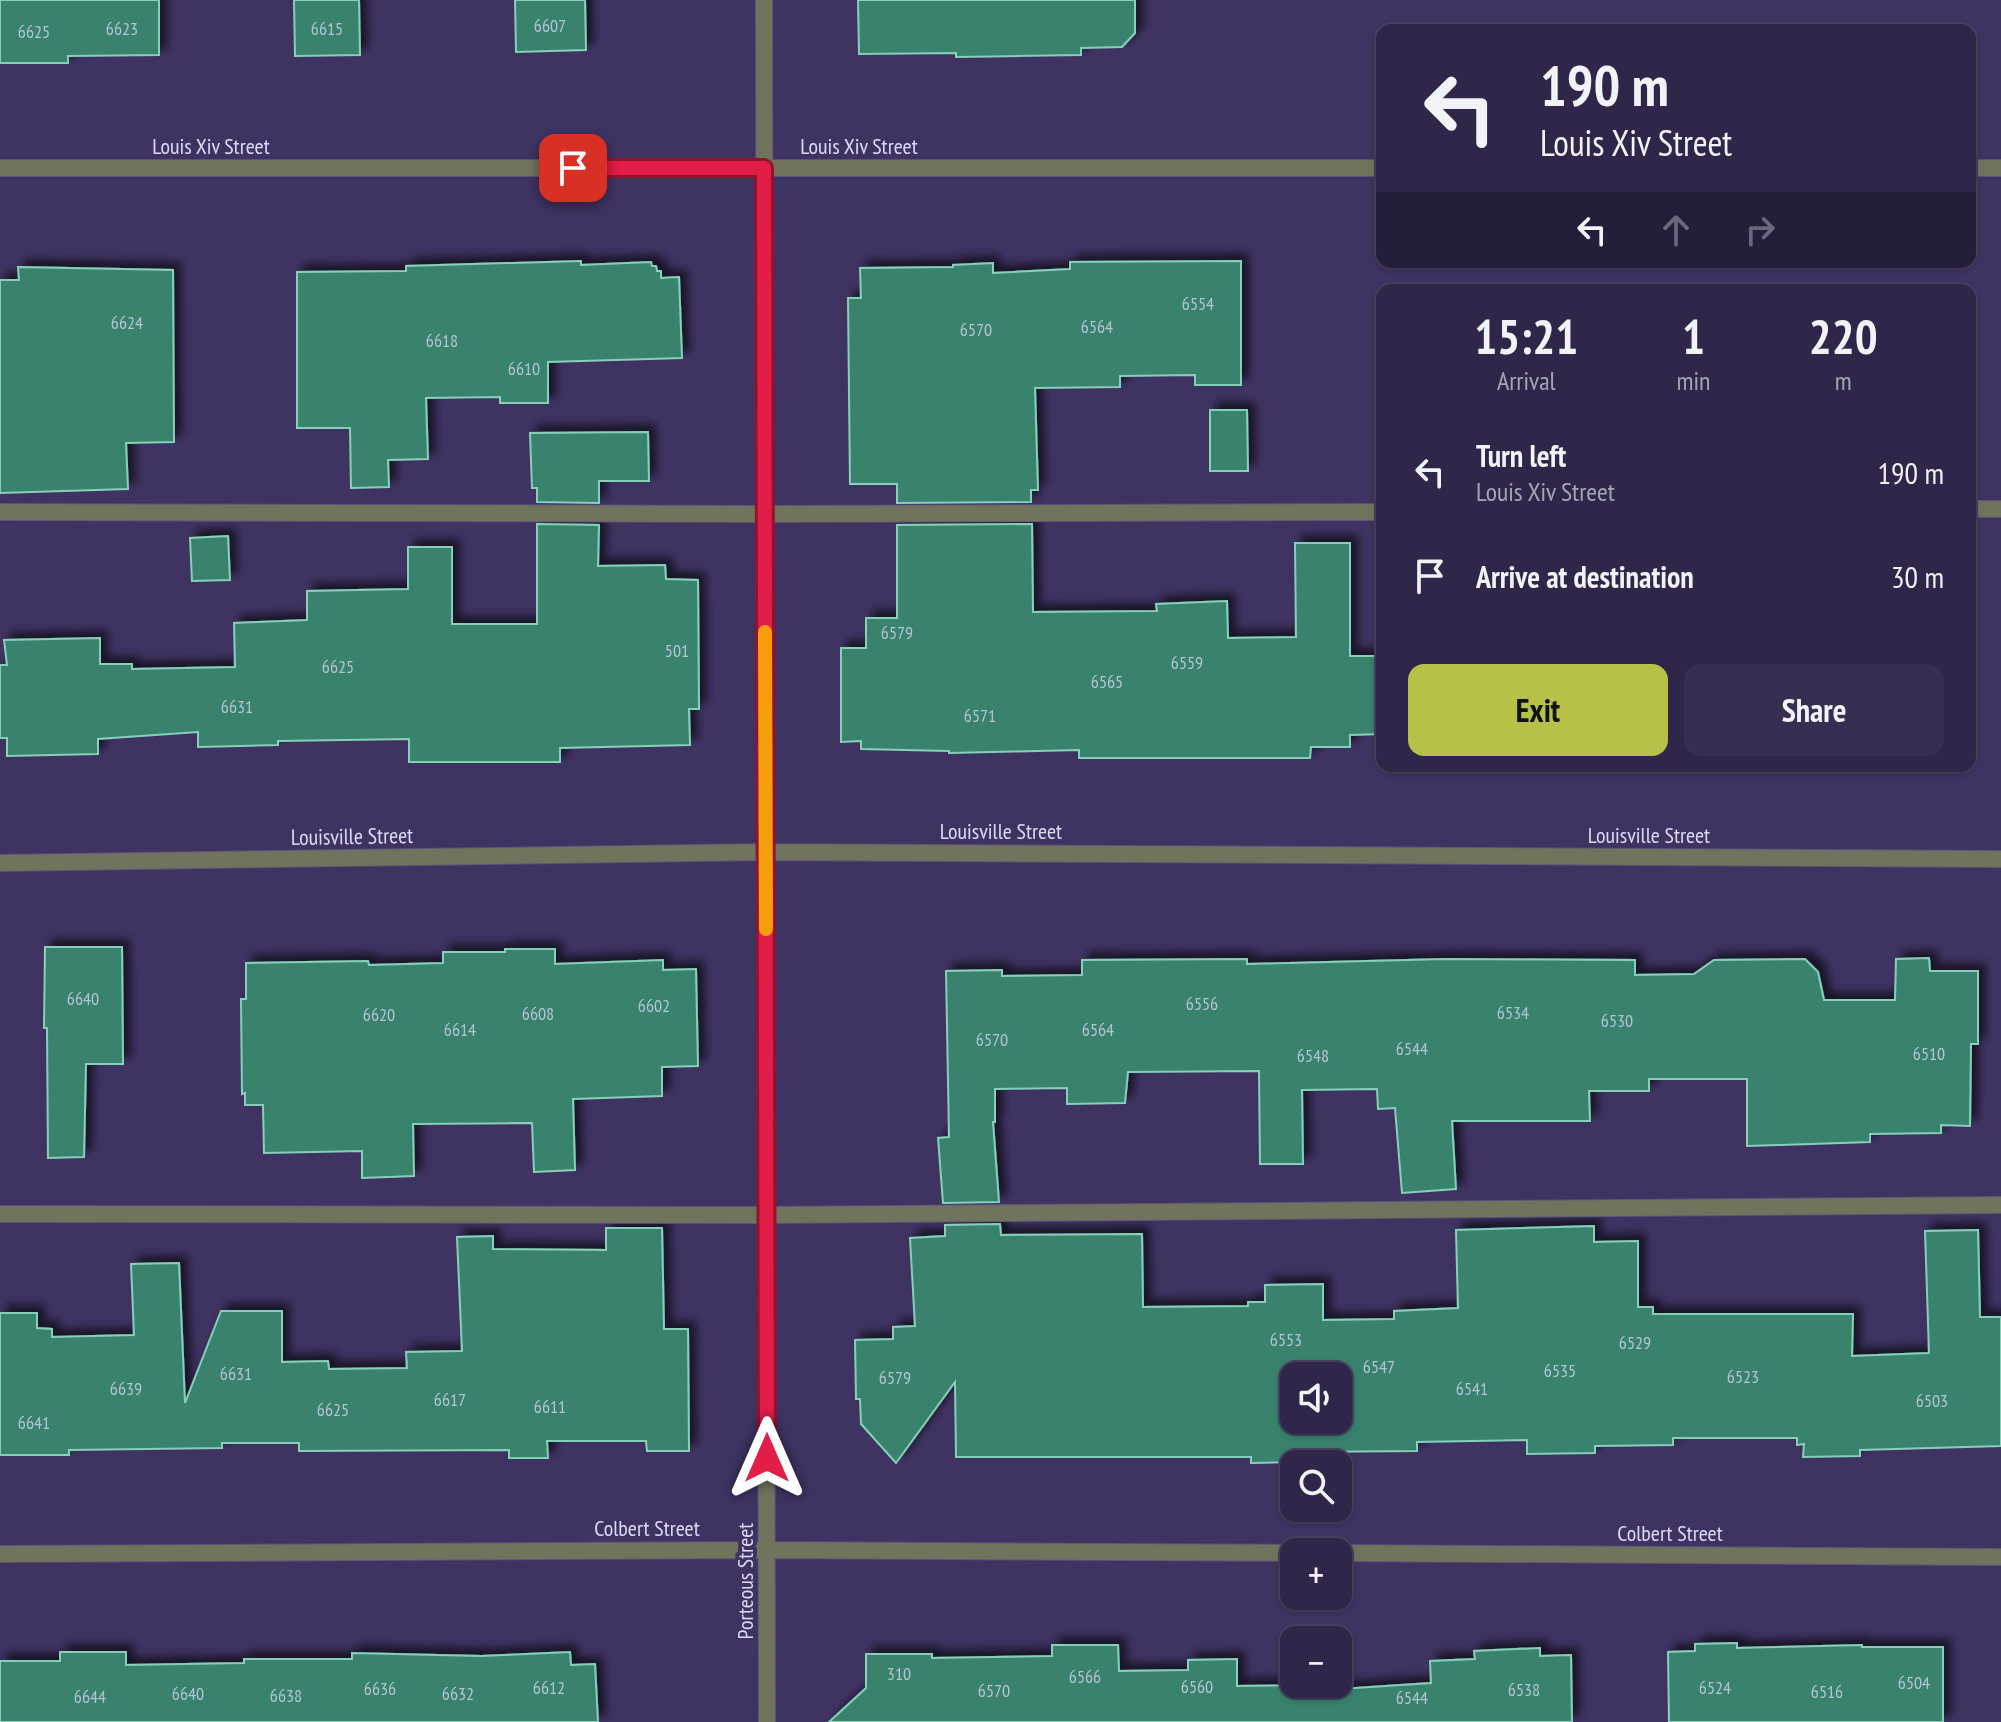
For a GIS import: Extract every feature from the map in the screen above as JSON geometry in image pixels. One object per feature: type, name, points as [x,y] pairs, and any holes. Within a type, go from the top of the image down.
[{"type":"street","name":"Porteous Street","points":[[764,0],[767,1722]]},
{"type":"street","name":"Louis Xiv Street","points":[[0,168],[1376,168]]},
{"type":"street","points":[[1976,168],[2001,168]]},
{"type":"street","points":[[1976,509],[2001,509]]},
{"type":"street","points":[[0,512],[1376,512]]},
{"type":"street","name":"Louisville Street","points":[[0,863],[766,852],[2001,859]]},
{"type":"street","points":[[0,1214],[767,1215],[2001,1205]]},
{"type":"street","name":"Colbert Street","points":[[0,1554],[767,1550],[1280,1553]]},
{"type":"street","name":"Colbert Street","points":[[1352,1553],[2001,1557]]},
{"type":"building","points":[[0,0],[159,0],[159,55],[68,56],[68,63],[0,63]]},
{"type":"building","points":[[294,0],[359,0],[360,55],[295,56]]},
{"type":"building","points":[[515,0],[585,0],[586,50],[516,52]]},
{"type":"building","points":[[858,0],[1135,0],[1135,33],[1122,47],[1081,48],[1081,55],[956,57],[956,53],[859,54]]},
{"type":"building","points":[[581,261],[581,265],[651,262],[657,271],[661,271],[661,278],[679,277],[682,358],[548,362],[548,403],[500,403],[500,397],[426,398],[428,459],[388,460],[389,487],[351,488],[350,428],[297,428],[297,272],[406,271],[406,266]]},
{"type":"building","points":[[1241,261],[1241,385],[1195,385],[1195,375],[1120,376],[1120,387],[1035,388],[1038,490],[1031,490],[1031,502],[897,503],[897,484],[850,484],[848,298],[861,298],[860,268],[953,267],[993,263],[993,273],[1070,269],[1070,262]]},
{"type":"building","points":[[18,267],[173,270],[174,442],[126,443],[128,489],[0,493],[0,280],[19,280]]},
{"type":"building","points":[[1210,410],[1247,410],[1248,471],[1210,471]]},
{"type":"building","points":[[648,432],[649,481],[599,481],[599,503],[537,502],[537,488],[532,488],[530,433]]},
{"type":"building","points":[[537,524],[599,525],[598,566],[665,565],[666,579],[698,580],[699,709],[689,709],[690,745],[560,748],[560,762],[409,762],[409,739],[278,741],[278,745],[198,747],[198,732],[98,739],[98,754],[7,756],[7,738],[0,738],[0,665],[7,665],[4,640],[100,638],[100,664],[132,664],[132,669],[235,667],[234,623],[307,620],[307,591],[408,589],[408,547],[452,547],[452,624],[537,624]]},
{"type":"building","points":[[1032,524],[1033,612],[1157,611],[1156,604],[1227,601],[1228,638],[1296,637],[1295,543],[1350,543],[1350,656],[1376,656],[1376,734],[1350,735],[1350,747],[1311,747],[1310,758],[1079,758],[1079,750],[949,753],[861,749],[861,741],[841,742],[841,648],[866,648],[866,618],[897,618],[897,525]]},
{"type":"building","points":[[228,536],[230,580],[192,581],[190,538]]},
{"type":"building","points":[[45,947],[122,947],[123,1064],[86,1064],[84,1157],[48,1158]]},
{"type":"building","points":[[505,949],[555,949],[555,964],[663,960],[663,970],[696,969],[698,1066],[662,1067],[662,1096],[573,1099],[575,1170],[534,1172],[532,1123],[413,1124],[414,1176],[362,1178],[362,1151],[264,1153],[263,1105],[245,1105],[245,1093],[242,1094],[241,999],[246,999],[246,963],[443,963],[443,952],[505,952]]},
{"type":"building","points":[[1929,958],[1930,971],[1978,971],[1978,1044],[1971,1044],[1970,1126],[1941,1125],[1941,1133],[1870,1134],[1870,1142],[1747,1146],[1747,1079],[1649,1079],[1649,1091],[1589,1091],[1590,1121],[1452,1121],[1456,1189],[1402,1193],[1395,1108],[1378,1109],[1377,1089],[1302,1090],[1303,1164],[1260,1164],[1259,1071],[1128,1072],[1125,1103],[1067,1104],[1067,1088],[995,1089],[993,1122],[999,1202],[943,1203],[938,1138],[949,1137],[946,971],[1002,970],[1002,976],[1082,975],[1082,960],[1247,959],[1247,964],[1446,959],[1635,960],[1635,975],[1694,974],[1714,960],[1805,959],[1818,972],[1824,1000],[1895,1000],[1896,959]]},
{"type":"building","points":[[1000,1224],[1001,1235],[1142,1234],[1143,1307],[1248,1306],[1248,1302],[1265,1302],[1265,1285],[1323,1284],[1323,1320],[1394,1319],[1394,1311],[1458,1308],[1456,1230],[1594,1226],[1594,1242],[1638,1241],[1638,1307],[1653,1307],[1653,1314],[1853,1314],[1852,1356],[1929,1353],[1925,1231],[1978,1230],[1980,1317],[2001,1317],[2001,1446],[1860,1450],[1860,1456],[1803,1457],[1804,1444],[1797,1445],[1797,1438],[1673,1438],[1673,1445],[1595,1446],[1595,1453],[1527,1454],[1527,1440],[1417,1442],[1417,1451],[1280,1450],[1280,1462],[1251,1463],[1251,1457],[956,1457],[955,1382],[896,1463],[861,1424],[860,1399],[856,1399],[855,1340],[893,1339],[893,1327],[915,1326],[910,1238],[945,1236],[945,1225]]},
{"type":"building","points":[[606,1228],[662,1228],[664,1329],[688,1329],[689,1451],[647,1451],[646,1441],[547,1441],[548,1458],[509,1458],[509,1450],[299,1451],[299,1443],[222,1443],[222,1448],[69,1450],[69,1455],[0,1455],[0,1313],[37,1313],[37,1328],[52,1329],[52,1337],[134,1335],[131,1264],[179,1263],[185,1403],[221,1311],[282,1311],[282,1362],[328,1361],[329,1369],[407,1368],[406,1352],[462,1351],[457,1237],[493,1236],[493,1249],[606,1250]]},
{"type":"building","points":[[1737,1643],[1737,1648],[1943,1647],[1943,1722],[1669,1722],[1668,1652],[1695,1651],[1695,1644]]},
{"type":"building","points":[[1052,1645],[1118,1645],[1119,1671],[1188,1670],[1188,1660],[1237,1659],[1237,1686],[1280,1686],[1280,1698],[1352,1698],[1352,1688],[1431,1683],[1430,1661],[1475,1659],[1474,1651],[1540,1648],[1540,1656],[1571,1655],[1572,1722],[829,1722],[866,1688],[866,1654],[932,1654],[932,1658],[1052,1656]]},
{"type":"building","points":[[60,1652],[126,1652],[126,1665],[244,1663],[244,1659],[352,1659],[352,1653],[481,1656],[570,1652],[571,1665],[595,1664],[598,1722],[0,1722],[0,1661],[60,1661]]},
{"type":"slow traffic","points":[[765,632],[766,929]]},
{"type":"route","points":[[573,168],[764,168],[767,1458]]}]
